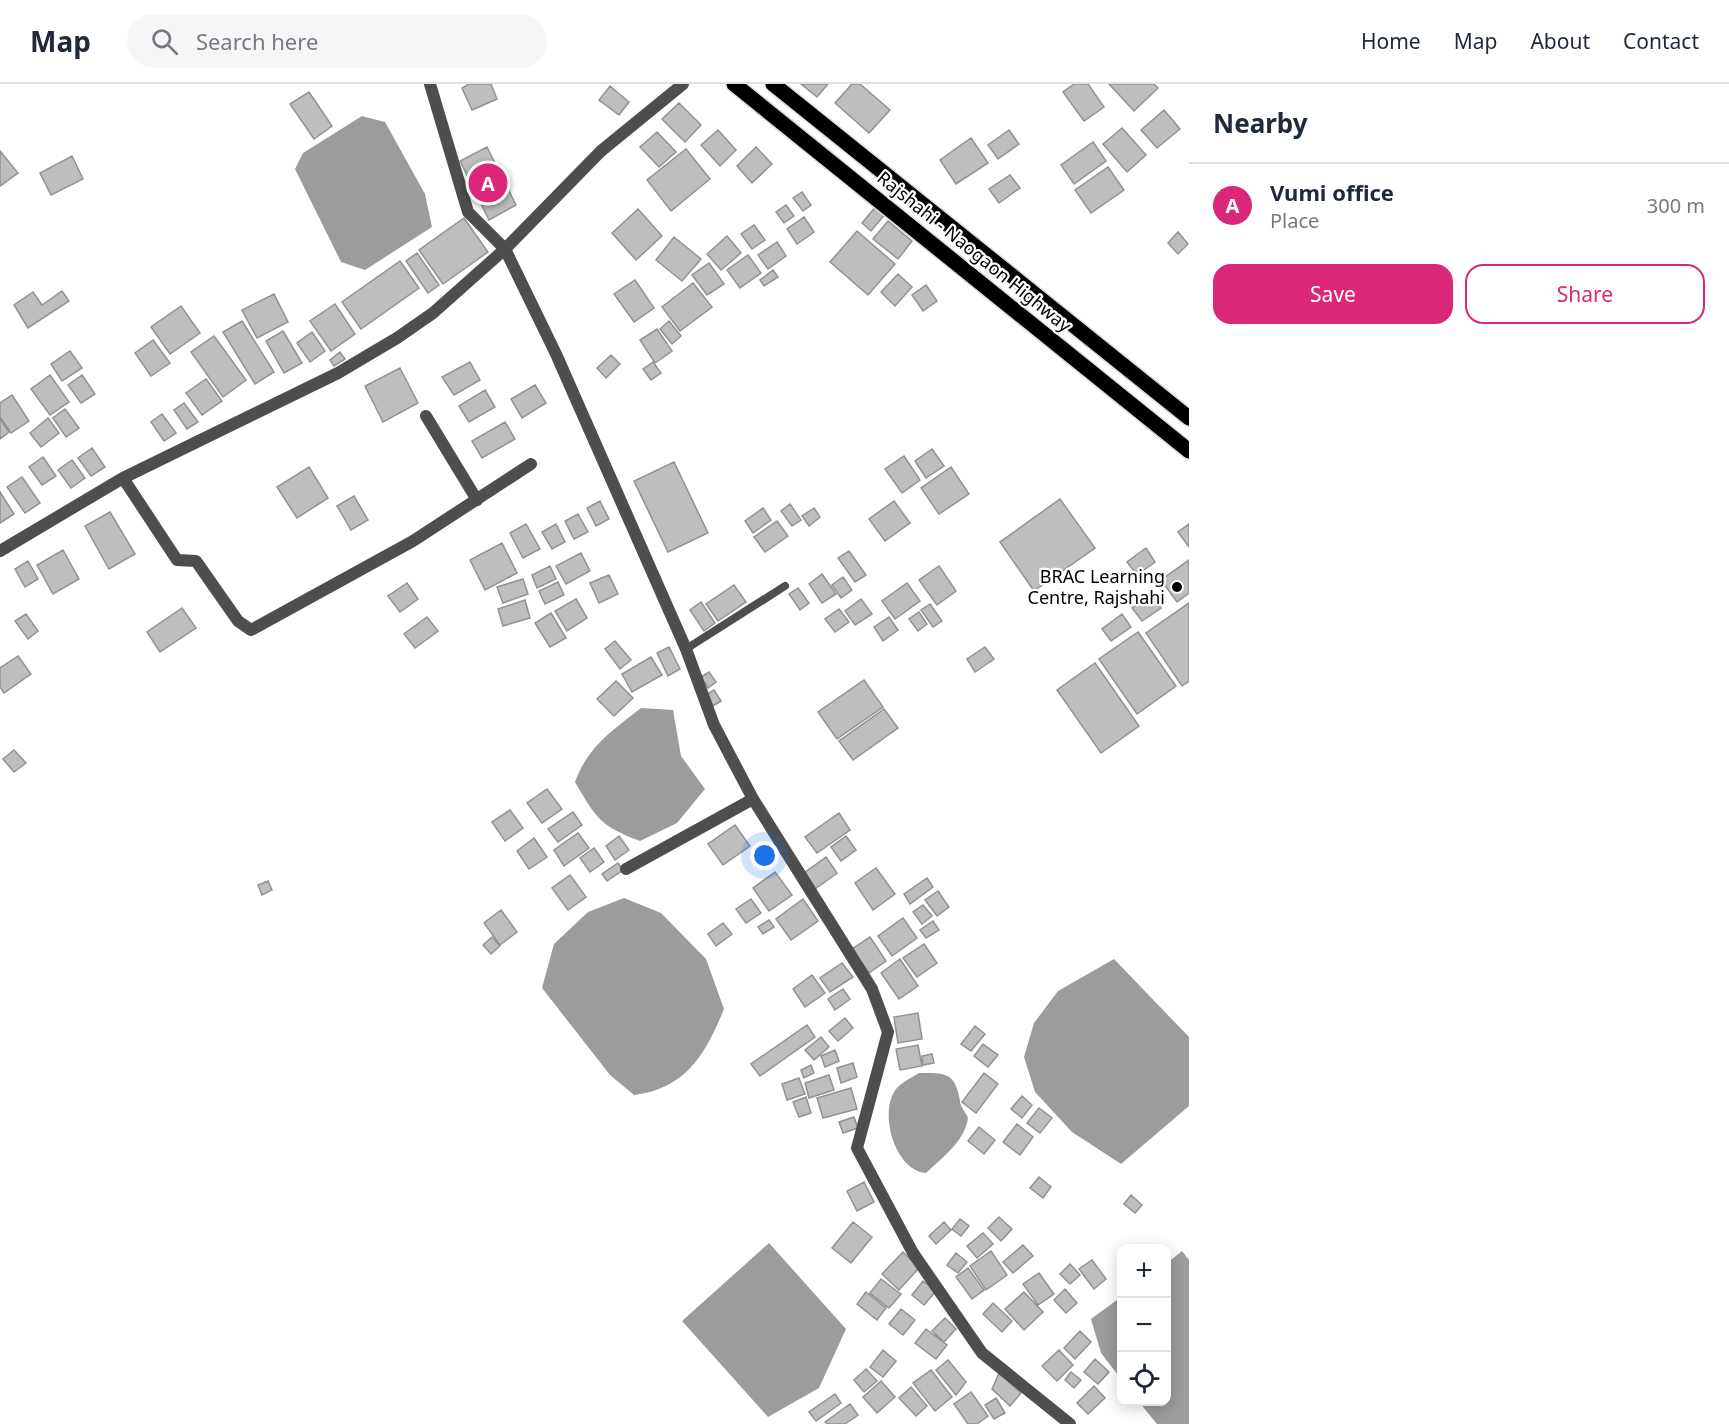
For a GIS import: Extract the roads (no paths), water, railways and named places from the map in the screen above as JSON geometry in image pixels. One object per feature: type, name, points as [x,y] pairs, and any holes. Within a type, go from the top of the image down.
[{"type":"main road","name":"Rajshahi - Naogaon Highway","points":[[734,84],[1189,451]]},
{"type":"main road","name":"Rajshahi - Naogaon Highway","points":[[773,84],[1189,418]]},
{"type":"main road","points":[[839,169],[854,149]]},
{"type":"street","points":[[430,84],[468,213],[505,249],[556,354],[686,650],[714,725],[753,799],[872,989],[888,1032],[857,1148],[914,1253],[982,1353],[1070,1424]]},
{"type":"street","points":[[0,551],[123,478],[338,372],[398,338],[433,313],[505,249],[601,151],[683,84]]},
{"type":"street","points":[[426,416],[477,500]]},
{"type":"street","points":[[123,478],[177,560],[196,561],[238,621],[251,630],[413,541],[531,464]]},
{"type":"street","points":[[626,869],[753,799]]},
{"type":"lane","points":[[686,650],[785,586]]},
{"type":"place","name":"Vumi office","points":[[488,183]]},
{"type":"place","name":"BRAC Learning Centre, Rajshahi","points":[[1177,587]]}]
